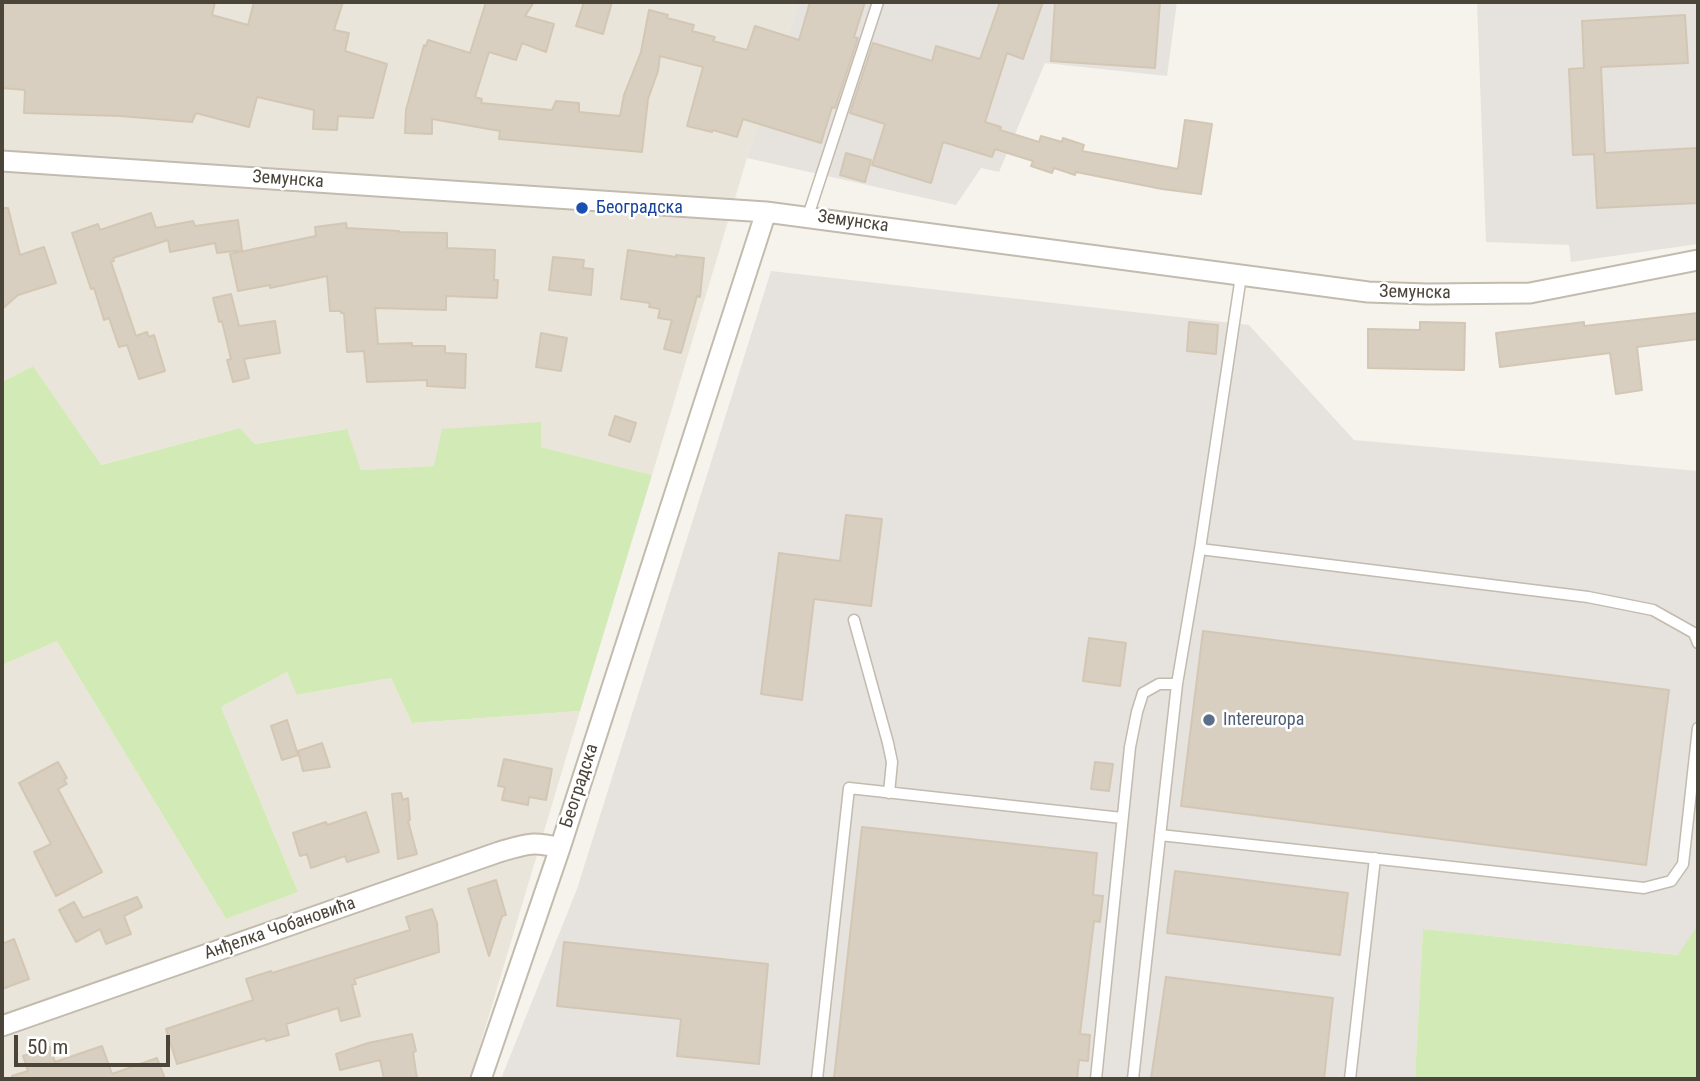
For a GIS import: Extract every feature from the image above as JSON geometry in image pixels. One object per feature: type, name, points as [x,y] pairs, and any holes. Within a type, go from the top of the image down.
[{"type":"street","name":"Земунска","points":[[2,161],[808,216],[1368,292],[1530,293],[1698,260]]},
{"type":"street","name":"Београдска","points":[[481,1079],[560,848],[766,212]]},
{"type":"street","name":"Анђелка Чобановића","points":[[2,1027],[499,852],[529,843],[560,848]]},
{"type":"lane","points":[[808,216],[878,2]]},
{"type":"lane","points":[[1133,1079],[1177,684],[1241,276]]},
{"type":"lane","points":[[1200,549],[1588,597],[1653,610],[1694,634],[1698,643]]},
{"type":"lane","points":[[854,620],[890,753],[892,772],[889,793]]},
{"type":"lane","points":[[1096,1079],[1122,818],[1137,712],[1143,693],[1159,684],[1177,684]]},
{"type":"lane","points":[[1160,835],[1644,888],[1671,881],[1683,864],[1698,729]]},
{"type":"lane","points":[[817,1079],[849,788],[1122,818]]},
{"type":"lane","points":[[1350,1079],[1375,858]]},
{"type":"shaded area","points":[[2,2],[799,2],[747,158],[652,475],[541,447],[541,422],[435,466],[361,470],[346,429],[255,444],[240,428],[100,465],[33,366],[2,382]]},
{"type":"shaded area","points":[[799,2],[1177,2],[1167,76],[1045,63],[999,172],[981,168],[956,205],[747,158]]},
{"type":"shaded area","points":[[1477,2],[1698,2],[1698,244],[1571,262],[1569,245],[1486,242]]},
{"type":"shaded area","points":[[771,271],[1249,325],[1354,440],[1698,471],[1698,924],[1679,955],[1423,929],[1415,1079],[501,1079],[577,889]]},
{"type":"shaded area","points":[[57,641],[226,919],[298,892],[221,707],[287,672],[298,695],[391,678],[412,723],[580,711],[470,1079],[2,1079],[2,665]]},
{"type":"green space","points":[[33,366],[101,465],[240,428],[255,444],[347,429],[361,470],[434,466],[442,429],[541,422],[541,447],[652,475],[580,711],[412,723],[391,678],[297,695],[287,672],[221,707],[298,892],[226,919],[57,641],[2,665],[2,382]]},
{"type":"green space","points":[[1698,924],[1698,1079],[1415,1079],[1423,929],[1678,955]]},
{"type":"building","points":[[2,2],[215,2],[212,15],[248,25],[254,2],[343,2],[334,30],[349,33],[345,51],[387,64],[373,118],[338,116],[337,130],[313,129],[314,110],[257,97],[249,127],[196,113],[192,122],[120,116],[24,113],[25,90],[2,88]]},
{"type":"building","points":[[486,2],[534,2],[525,16],[554,24],[546,52],[522,43],[516,60],[489,52],[475,97],[482,99],[481,103],[552,110],[556,101],[579,103],[579,112],[620,116],[624,95],[641,52],[649,10],[694,25],[692,31],[715,37],[713,41],[747,50],[755,26],[799,40],[810,2],[865,2],[854,37],[858,38],[821,143],[743,119],[737,137],[687,126],[703,67],[660,56],[658,71],[648,99],[642,152],[499,139],[500,131],[432,119],[432,134],[405,133],[406,110],[424,45],[426,46],[428,40],[470,53]]},
{"type":"building","points":[[584,2],[612,2],[603,34],[576,26]]},
{"type":"building","points":[[1000,2],[1043,2],[1023,59],[1007,53],[985,122],[1001,127],[1000,130],[1039,142],[1041,136],[1062,142],[1063,138],[1084,145],[1082,151],[1178,169],[1185,120],[1212,124],[1201,194],[1076,172],[1075,175],[1054,168],[1052,173],[1031,166],[1033,161],[995,149],[992,157],[943,142],[931,183],[872,165],[885,124],[850,113],[873,43],[932,61],[936,46],[980,59]]},
{"type":"building","points":[[1055,2],[1160,2],[1155,68],[1051,61]]},
{"type":"building","points":[[1685,15],[1688,63],[1601,67],[1605,153],[1698,148],[1698,203],[1597,208],[1594,154],[1573,155],[1569,69],[1584,68],[1582,21]]},
{"type":"building","points":[[846,153],[871,160],[865,182],[840,175]]},
{"type":"building","points":[[2,208],[8,208],[20,255],[44,247],[56,283],[18,295],[2,309]]},
{"type":"building","points":[[151,213],[156,228],[193,221],[195,226],[238,220],[242,250],[217,253],[215,243],[170,252],[168,240],[113,258],[114,261],[111,262],[136,336],[147,332],[149,337],[154,335],[165,371],[139,379],[127,345],[119,347],[109,318],[104,320],[72,233],[98,224],[100,230]]},
{"type":"building","points":[[346,223],[347,228],[447,233],[447,248],[495,250],[494,280],[498,280],[497,298],[446,296],[446,310],[375,308],[378,344],[445,346],[445,353],[466,354],[465,388],[427,386],[427,380],[367,382],[364,351],[347,352],[344,313],[330,311],[327,276],[270,288],[270,285],[238,291],[230,254],[316,236],[315,227]]},
{"type":"building","points":[[628,250],[704,258],[700,297],[697,296],[681,353],[664,349],[672,320],[658,318],[660,309],[649,307],[650,303],[621,299]]},
{"type":"building","points":[[553,257],[584,260],[583,268],[593,269],[591,295],[549,290]]},
{"type":"building","points":[[231,294],[239,326],[275,321],[280,353],[244,359],[249,378],[233,382],[227,360],[231,359],[222,321],[219,322],[213,298]]},
{"type":"building","points":[[1698,313],[1698,339],[1637,347],[1642,390],[1616,394],[1610,353],[1500,367],[1496,333],[1584,322],[1584,326]]},
{"type":"building","points":[[1189,322],[1218,325],[1216,354],[1187,351]]},
{"type":"building","points":[[1420,322],[1465,323],[1464,370],[1368,368],[1368,329],[1420,330]]},
{"type":"building","points":[[541,333],[567,338],[561,371],[536,367]]},
{"type":"building","points":[[615,416],[636,423],[630,442],[609,435]]},
{"type":"building","points":[[846,515],[882,519],[871,606],[814,599],[802,700],[761,694],[779,553],[840,561]]},
{"type":"building","points":[[1203,631],[1669,690],[1646,865],[1181,806]]},
{"type":"building","points":[[1089,638],[1126,643],[1120,686],[1083,681]]},
{"type":"building","points":[[287,720],[298,755],[282,760],[271,726]]},
{"type":"building","points":[[322,743],[330,767],[303,771],[298,751]]},
{"type":"building","points":[[504,759],[552,769],[546,800],[529,797],[528,805],[502,800],[505,787],[498,786]]},
{"type":"building","points":[[58,762],[67,778],[64,780],[67,784],[58,789],[102,872],[56,896],[34,852],[51,844],[19,783]]},
{"type":"building","points":[[1095,762],[1113,764],[1109,791],[1091,789]]},
{"type":"building","points":[[401,793],[403,800],[408,798],[408,821],[417,854],[398,859],[392,794]]},
{"type":"building","points":[[366,812],[379,852],[347,862],[345,856],[311,868],[307,854],[300,856],[293,833]]},
{"type":"building","points":[[862,827],[1097,853],[1093,895],[1103,896],[1100,922],[1094,921],[1080,1034],[1090,1035],[1088,1061],[1079,1060],[1077,1079],[834,1078]]},
{"type":"building","points":[[1175,871],[1348,893],[1340,955],[1167,933]]},
{"type":"building","points":[[496,880],[506,915],[502,916],[489,956],[468,889]]},
{"type":"building","points":[[137,897],[142,907],[124,916],[131,934],[106,944],[100,929],[76,942],[59,910],[74,902],[83,918]]},
{"type":"building","points":[[432,909],[437,923],[439,952],[354,979],[356,984],[352,985],[360,1016],[341,1021],[338,1008],[286,1024],[289,1035],[266,1041],[265,1038],[177,1064],[166,1029],[253,1000],[246,979],[410,930],[406,917]]},
{"type":"building","points":[[14,939],[29,979],[2,989],[2,944]]},
{"type":"building","points":[[564,942],[768,964],[759,1064],[677,1056],[681,1019],[557,1006]]},
{"type":"building","points":[[1166,977],[1333,998],[1324,1079],[1151,1079]]},
{"type":"building","points":[[412,1034],[417,1079],[384,1079],[380,1060],[340,1070],[336,1054],[368,1043]]},
{"type":"building","points":[[102,1046],[112,1074],[157,1058],[165,1079],[13,1079],[12,1076],[28,1071],[23,1056],[50,1047],[55,1062]]},
{"type":"place","name":"Београдска","points":[[582,208]]},
{"type":"place","name":"Intereuropa","points":[[1209,720]]}]
